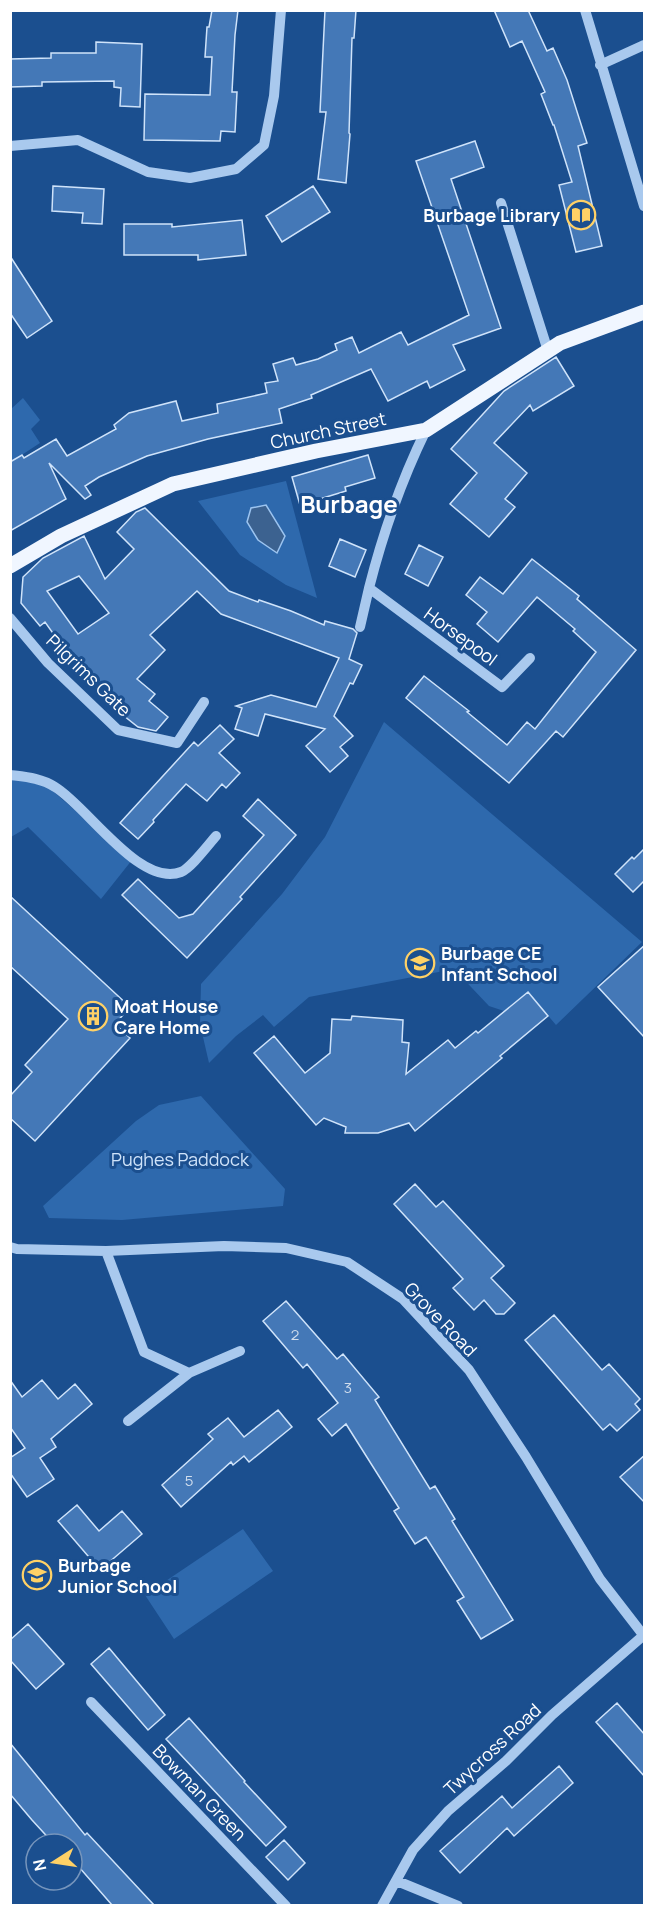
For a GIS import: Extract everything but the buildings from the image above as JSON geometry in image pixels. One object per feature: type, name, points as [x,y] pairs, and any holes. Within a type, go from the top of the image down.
[{"type":"main road","name":"Church Street","points":[[10,566],[61,536],[173,484],[316,451],[426,430],[560,343],[644,312]]},
{"type":"street","points":[[10,146],[78,140],[148,172],[190,178],[236,169],[264,145],[274,96],[281,10]]},
{"type":"street","points":[[585,10],[645,206]]},
{"type":"street","points":[[600,64],[645,45]]},
{"type":"street","points":[[501,203],[548,351]]},
{"type":"street","points":[[360,627],[386,525],[408,468],[426,430]]},
{"type":"street","name":"Horsepool","points":[[369,588],[502,687],[530,658]]},
{"type":"street","name":"Pilgrims Gate","points":[[10,618],[48,663],[118,730],[177,743],[204,702]]},
{"type":"street","points":[[10,775],[39,779],[57,788],[132,860],[166,874],[182,872],[216,836]]},
{"type":"street","name":"Grove Road","points":[[10,1247],[106,1251],[224,1246],[286,1248],[347,1262],[403,1299],[469,1370],[526,1457],[600,1579],[644,1636]]},
{"type":"street","points":[[106,1251],[144,1352],[189,1373]]},
{"type":"street","points":[[128,1421],[189,1373],[240,1352]]},
{"type":"street","name":"Twycross Road","points":[[382,1905],[413,1850],[448,1811],[506,1761],[552,1715],[598,1678],[644,1636]]},
{"type":"street","name":"Bowman Green","points":[[91,1702],[286,1905]]},
{"type":"street","points":[[397,1881],[458,1905]]},
{"type":"green space","points":[[23,398],[40,420],[31,429],[40,443],[11,462],[11,409]]},
{"type":"green space","points":[[286,481],[317,598],[286,585],[240,555],[198,501]]},
{"type":"green space","points":[[384,722],[642,942],[556,1025],[528,992],[504,1011],[489,1006],[454,969],[309,997],[274,1027],[263,1015],[236,1036],[209,1063],[200,1024],[201,984],[282,894],[325,837]]},
{"type":"green space","points":[[39,779],[132,860],[101,899],[28,827],[11,837],[10,780]]},
{"type":"green space","name":"Pughes Paddock","points":[[201,1096],[285,1189],[283,1206],[122,1220],[49,1218],[43,1206],[136,1121],[159,1105]]},
{"type":"green space","points":[[243,1529],[273,1571],[174,1639],[145,1595]]},
{"type":"shaded area","points":[[266,505],[285,536],[277,553],[258,540],[247,522],[251,508]]},
{"type":"place","name":"Burbage Library","points":[[581,215]]},
{"type":"place","name":"Burbage CE Infant School","points":[[420,963]]},
{"type":"place","name":"Moat House Care Home","points":[[93,1016]]},
{"type":"place","name":"Burbage Junior School","points":[[37,1575]]},
{"type":"district","name":"Burbage","points":[[349,503]]}]
